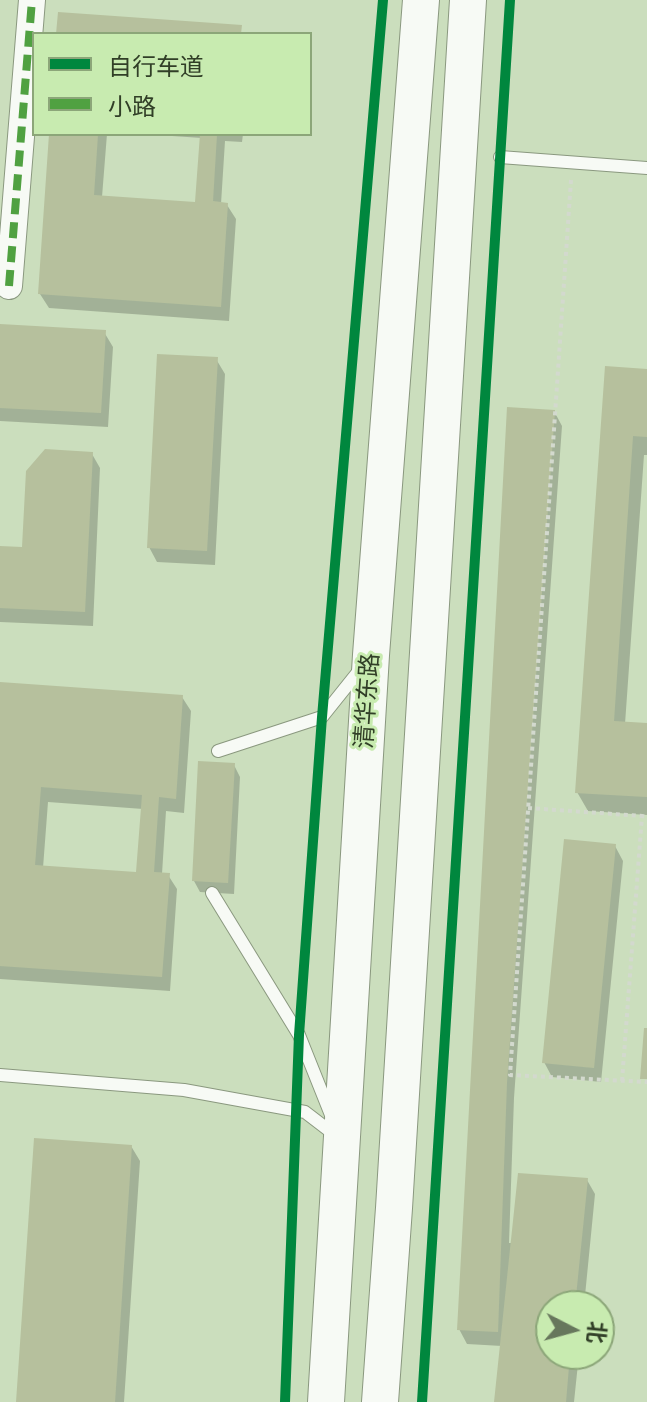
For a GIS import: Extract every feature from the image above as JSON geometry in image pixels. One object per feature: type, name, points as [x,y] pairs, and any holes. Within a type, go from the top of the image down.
[{"type":"main road","name":"清华东路","points":[[326,1402],[371,655],[421,0]]},
{"type":"main road","points":[[380,1402],[468,0]]},
{"type":"main road","points":[[337,1204],[394,1208]]},
{"type":"street","points":[[9,286],[32,0]]},
{"type":"lane","points":[[500,157],[647,168]]},
{"type":"lane","points":[[218,751],[322,717],[371,655]]},
{"type":"lane","points":[[212,893],[299,1035],[341,1139]]},
{"type":"lane","points":[[0,1075],[184,1090],[305,1112],[341,1139]]},
{"type":"path","points":[[572,162],[510,1075],[647,1082]]},
{"type":"path","points":[[528,808],[644,816],[622,1081]]},
{"type":"building","points":[[58,12],[242,25],[241,32],[56,32]]},
{"type":"building","points":[[49,136],[98,136],[94,195],[195,202],[200,136],[217,136],[213,201],[228,203],[221,307],[38,294]]},
{"type":"building","points":[[0,324],[106,330],[101,413],[0,408]]},
{"type":"building","points":[[157,354],[218,357],[207,551],[147,548]]},
{"type":"building","points":[[605,366],[647,369],[647,437],[633,436],[614,721],[647,723],[647,797],[575,793]]},
{"type":"building","points":[[507,407],[555,410],[507,1082],[498,1332],[457,1330]]},
{"type":"building","points":[[45,449],[93,452],[85,612],[0,608],[0,546],[22,547],[26,471]]},
{"type":"building","points":[[0,682],[183,695],[176,799],[159,797],[154,872],[170,873],[162,977],[0,966]],"holes":[[[41,787],[142,795],[136,872],[35,865]]]},
{"type":"building","points":[[198,761],[235,763],[228,883],[192,881]]},
{"type":"building","points":[[564,839],[616,844],[594,1068],[542,1063]]},
{"type":"building","points":[[644,1028],[647,1028],[647,1079],[640,1079]]},
{"type":"building","points":[[34,1138],[132,1145],[115,1402],[16,1402]]},
{"type":"building","points":[[518,1173],[588,1178],[577,1290],[535,1290],[535,1370],[569,1370],[566,1402],[494,1402]]},
{"type":"marked path","points":[[9,286],[32,0]]},
{"type":"cycle path","points":[[285,1402],[299,1035],[322,717],[383,0]]},
{"type":"cycle path","points":[[422,1402],[510,0]]}]
